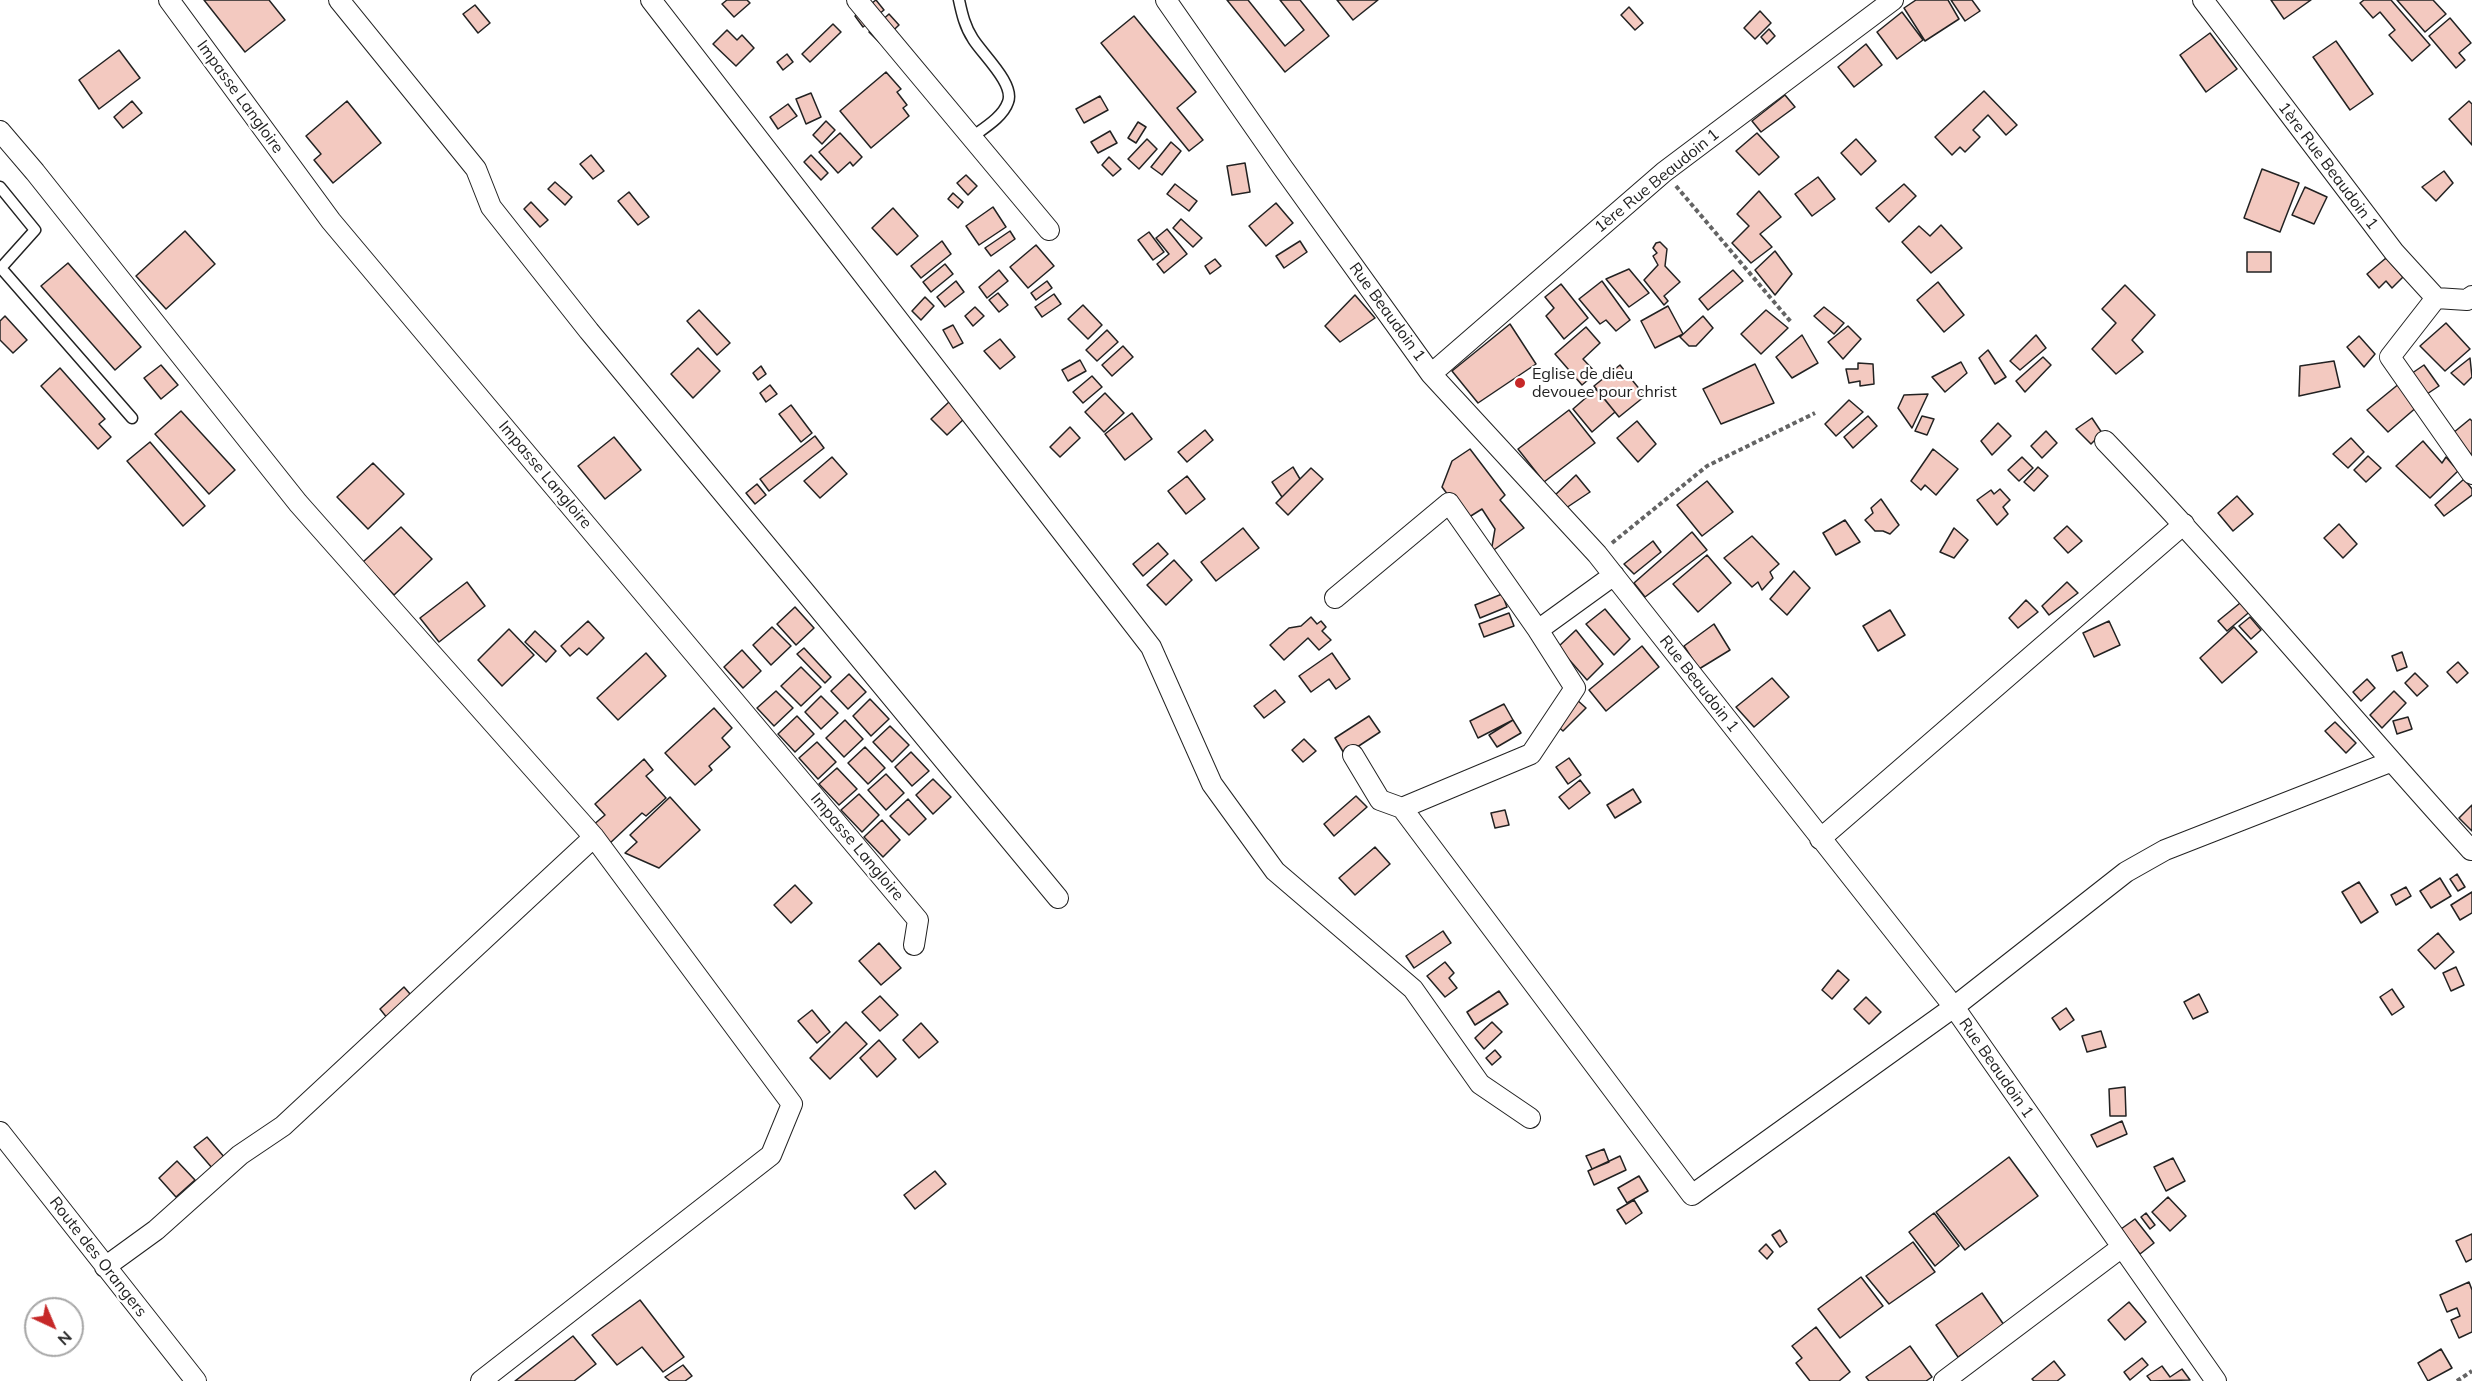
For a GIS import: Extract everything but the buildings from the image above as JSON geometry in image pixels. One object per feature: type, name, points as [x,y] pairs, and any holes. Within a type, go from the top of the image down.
[{"type":"street","name":"Impasse Langloire","points":[[169,0],[331,221],[918,920],[914,945]]},
{"type":"street","points":[[339,0],[476,169],[492,207],[589,332],[1058,898]]},
{"type":"street","points":[[651,0],[1151,647],[1212,784],[1275,871],[1413,989],[1480,1084],[1530,1118]]},
{"type":"street","points":[[857,0],[1049,230]]},
{"type":"street","name":"Rue Beaudoin 1","points":[[1166,0],[1431,374],[1597,554],[1954,1007],[2216,1381]]},
{"type":"street","name":"1ère Rue Beaudoin 1","points":[[1431,374],[1664,172],[1893,0]]},
{"type":"street","name":"1ère Rue Beaudoin 1","points":[[2203,0],[2394,252],[2436,298]]},
{"type":"street","points":[[0,131],[36,172],[298,503],[594,837],[792,1104],[771,1155],[481,1381]]},
{"type":"street","points":[[2470,301],[2436,298],[2391,357],[2472,474]]},
{"type":"street","points":[[2105,441],[2184,524],[2390,762],[2471,850]]},
{"type":"street","points":[[1335,598],[1449,503],[1538,630],[1575,688],[1532,754],[1402,808]]},
{"type":"street","points":[[1820,839],[2184,524]]},
{"type":"street","points":[[1538,630],[1614,575]]},
{"type":"street","points":[[1353,755],[1380,800],[1402,808],[1692,1195],[1954,1007],[2126,872],[2165,850],[2390,762]]},
{"type":"street","points":[[105,1267],[156,1230],[240,1155],[283,1125],[594,837]]},
{"type":"street","name":"Route des Orangers","points":[[0,1132],[196,1381]]},
{"type":"street","points":[[1944,1381],[2122,1247]]},
{"type":"lane","points":[[959,0],[963,18],[972,39],[1009,88],[1009,101],[1002,113],[972,137]]},
{"type":"lane","points":[[0,187],[35,230],[1,268],[132,418]]},
{"type":"path","points":[[1664,172],[1791,322]]},
{"type":"path","points":[[1597,554],[1707,466],[1815,414]]},
{"type":"path","points":[[2457,1381],[2472,1371]]},
{"type":"place","name":"Eglise de dieu devouee pour christ","points":[[1520,383]]}]
